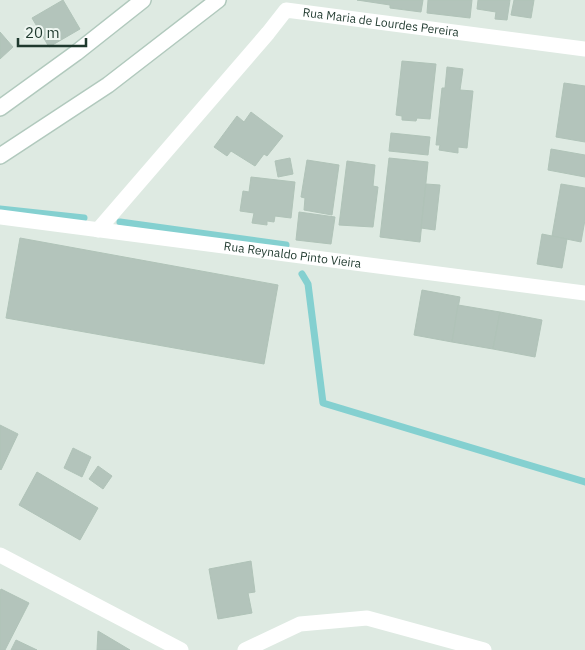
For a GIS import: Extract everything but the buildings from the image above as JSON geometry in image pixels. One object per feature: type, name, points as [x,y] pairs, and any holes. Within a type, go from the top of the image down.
[{"type":"street","points":[[0,108],[143,0]]},
{"type":"street","points":[[0,156],[108,85],[218,0]]},
{"type":"street","name":"Rua Maria de Lourdes Pereira","points":[[98,230],[290,5],[585,49]]},
{"type":"street","name":"Rua Reynaldo Pinto Vieira","points":[[0,217],[585,293]]},
{"type":"street","points":[[0,555],[181,650]]},
{"type":"street","points":[[245,650],[300,624],[367,618],[484,650]]},
{"type":"waterway","points":[[0,209],[84,218]]},
{"type":"waterway","points":[[120,222],[286,245]]},
{"type":"waterway","points":[[302,274],[308,284],[323,403],[585,482]]}]
